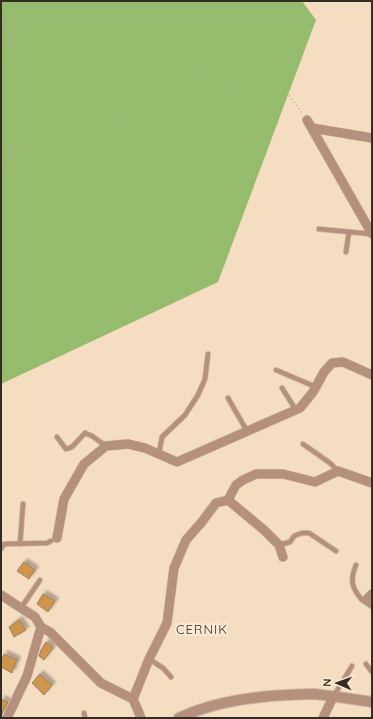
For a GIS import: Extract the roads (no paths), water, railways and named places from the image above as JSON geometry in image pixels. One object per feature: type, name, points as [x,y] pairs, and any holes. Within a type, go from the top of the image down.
[{"type":"street","points":[[372,138],[310,124],[372,234]]},
{"type":"street","points":[[54,540],[64,499],[84,464],[106,446],[128,444],[145,448],[177,462],[300,408],[313,392],[324,372],[332,363],[343,362],[372,375]]},
{"type":"street","points":[[133,699],[149,659],[167,623],[174,568],[186,540],[216,503],[228,500],[236,485],[256,474],[283,474],[315,482],[338,471],[372,483]]},
{"type":"street","points":[[228,500],[264,530],[278,545],[283,557]]},
{"type":"street","points":[[1,595],[35,617],[41,627],[50,632],[101,684],[133,699],[141,718]]},
{"type":"street","points":[[7,718],[27,676],[41,627]]},
{"type":"street","points":[[179,718],[209,706],[249,699],[298,694],[372,702]]},
{"type":"street","points":[[323,718],[333,697]]},
{"type":"lane","points":[[319,229],[372,234]]},
{"type":"lane","points":[[346,252],[349,232]]},
{"type":"lane","points":[[158,454],[162,438],[185,415],[198,395],[205,379],[208,354]]},
{"type":"lane","points":[[276,370],[316,387]]},
{"type":"lane","points":[[282,388],[296,410]]},
{"type":"lane","points":[[228,398],[247,431]]},
{"type":"lane","points":[[57,437],[66,449],[72,447],[85,433],[106,446]]},
{"type":"lane","points":[[303,444],[330,462],[338,471]]},
{"type":"lane","points":[[20,544],[23,504]]},
{"type":"lane","points":[[278,545],[290,542],[294,536],[302,533],[309,533],[336,551]]},
{"type":"lane","points":[[1,549],[4,544],[47,543],[54,540]]},
{"type":"lane","points":[[356,565],[351,577],[353,587],[362,600],[370,599]]},
{"type":"lane","points":[[21,608],[40,580]]},
{"type":"lane","points":[[149,659],[163,668],[171,677]]},
{"type":"lane","points":[[366,664],[372,672]]},
{"type":"lane","points":[[333,697],[352,666]]},
{"type":"lane","points":[[84,713],[85,718]]},
{"type":"district","name":"CERNIK","points":[[202,629]]}]
